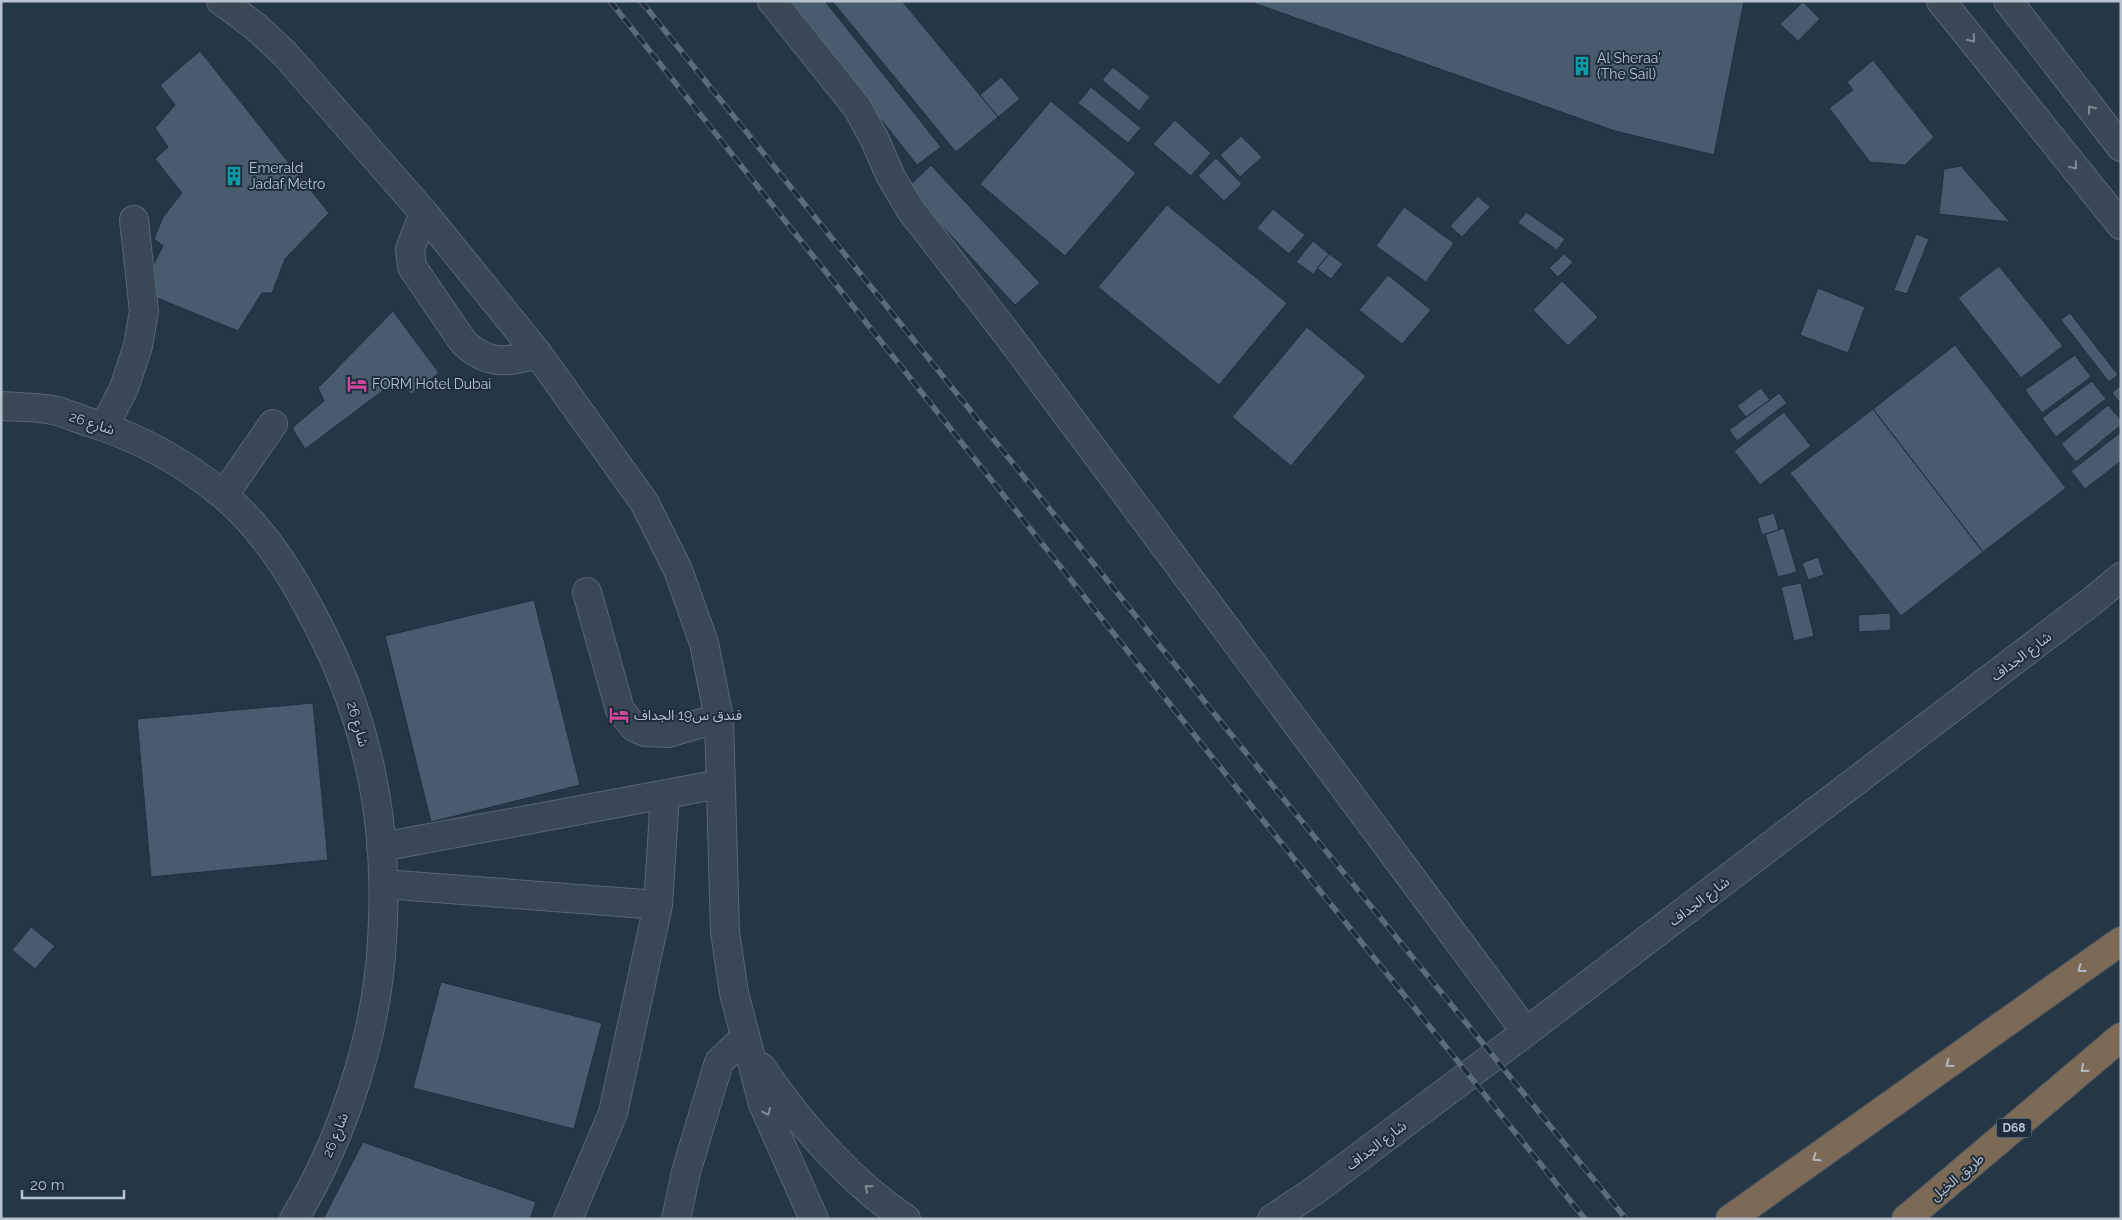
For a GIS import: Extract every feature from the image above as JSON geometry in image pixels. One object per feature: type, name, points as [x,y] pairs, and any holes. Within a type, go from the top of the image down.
[{"type":"highway","points":[[1730,1219],[2121,941]]},
{"type":"highway","name":"طريق الخيل","points":[[1906,1219],[2121,1037]]},
{"type":"street","points":[[221,1],[255,26],[285,54],[424,213],[538,354],[644,502],[678,570],[704,643],[719,718],[725,932],[734,993],[763,1104],[814,1219]]},
{"type":"street","points":[[772,1],[857,107],[876,140],[890,175],[910,209],[1020,351],[1526,1032]]},
{"type":"street","points":[[1942,1],[2121,225]]},
{"type":"street","points":[[2008,1],[2121,148]]},
{"type":"street","points":[[424,213],[410,249],[412,267],[464,343],[474,352],[487,358],[501,361],[515,360],[538,354]]},
{"type":"street","points":[[104,427],[127,380],[138,346],[144,311],[134,220]]},
{"type":"street","name":"شارع 26","points":[[1,406],[53,410],[125,434],[177,461],[224,495],[260,533],[291,576],[326,637],[353,702],[372,771],[381,847],[384,884],[380,962],[375,1000],[362,1058],[338,1132],[305,1202],[294,1219]]},
{"type":"street","points":[[224,495],[274,424]]},
{"type":"street","name":"شارع الجداف","points":[[1272,1219],[1314,1191],[1526,1032],[2091,602],[2121,577]]},
{"type":"street","points":[[587,592],[620,710],[634,727],[645,732],[668,733],[719,718]]},
{"type":"street","points":[[381,847],[720,784]]},
{"type":"street","points":[[568,1219],[613,1113],[658,905],[666,795]]},
{"type":"street","points":[[384,884],[658,905]]},
{"type":"street","points":[[676,1219],[686,1172],[719,1062],[747,1043]]},
{"type":"street","points":[[747,1043],[781,1096],[817,1141],[858,1180],[906,1219]]},
{"type":"building","points":[[787,1],[825,1],[941,147],[917,165]]},
{"type":"building","points":[[832,1],[902,1],[998,117],[956,152]]},
{"type":"building","name":"Al Sheraa' (The Sail)","points":[[1248,1],[1744,1],[1714,155],[1615,131]]},
{"type":"building","points":[[1803,2],[1820,19],[1798,41],[1780,24]]},
{"type":"building","name":"Emerald Jadaf Metro","points":[[200,51],[329,213],[285,259],[272,293],[262,293],[238,331],[140,291],[163,246],[154,239],[163,217],[182,193],[155,159],[168,147],[155,128],[175,105],[160,85]]},
{"type":"building","points":[[1873,60],[1934,137],[1905,165],[1870,162],[1829,108],[1853,90],[1847,82]]},
{"type":"building","points":[[1113,67],[1150,97],[1139,111],[1102,80]]},
{"type":"building","points":[[1001,77],[1020,99],[998,117],[980,95]]},
{"type":"building","points":[[1091,87],[1141,128],[1128,143],[1078,103]]},
{"type":"building","points":[[1051,101],[1136,173],[1065,256],[980,184]]},
{"type":"building","points":[[1175,120],[1211,153],[1191,176],[1153,144]]},
{"type":"building","points":[[1241,136],[1262,157],[1240,177],[1220,155]]},
{"type":"building","points":[[1216,158],[1242,184],[1224,201],[1198,176]]},
{"type":"building","points":[[931,165],[1040,283],[1015,305],[907,188]]},
{"type":"building","points":[[1961,166],[2010,222],[1939,214],[1944,169]]},
{"type":"building","points":[[1478,196],[1490,207],[1462,237],[1450,226]]},
{"type":"building","points":[[1167,205],[1287,303],[1219,385],[1098,287]]},
{"type":"building","points":[[1404,207],[1454,243],[1426,282],[1376,246]]},
{"type":"building","points":[[1273,209],[1305,235],[1289,254],[1257,228]]},
{"type":"building","points":[[1526,212],[1565,239],[1557,250],[1518,223]]},
{"type":"building","points":[[1916,234],[1929,239],[1907,294],[1894,290]]},
{"type":"building","points":[[1313,241],[1329,254],[1313,274],[1296,262]]},
{"type":"building","points":[[1329,254],[1343,264],[1331,279],[1317,268]]},
{"type":"building","points":[[1564,254],[1573,262],[1558,277],[1549,268]]},
{"type":"building","points":[[1999,266],[2063,346],[2021,378],[1958,298]]},
{"type":"building","points":[[1388,275],[1431,310],[1402,344],[1359,310]]},
{"type":"building","points":[[1562,281],[1598,317],[1568,346],[1533,310]]},
{"type":"building","points":[[1818,288],[1865,307],[1848,353],[1800,335]]},
{"type":"building","name":"FORM Hotel Dubai","points":[[393,311],[439,373],[411,394],[397,380],[305,449],[292,428],[324,401],[318,388]]},
{"type":"building","points":[[2070,313],[2118,375],[2109,382],[2061,320]]},
{"type":"building","points":[[1307,327],[1366,376],[1291,466],[1232,417]]},
{"type":"building","points":[[1955,345],[2066,488],[1983,552],[1873,409]]},
{"type":"building","points":[[2075,355],[2091,377],[2042,413],[2025,390]]},
{"type":"building","points":[[2092,381],[2106,399],[2056,437],[2042,418]]},
{"type":"building","points":[[2121,385],[2121,404],[2112,393]]},
{"type":"building","points":[[1761,388],[1770,400],[1746,417],[1737,406]]},
{"type":"building","points":[[1779,393],[1787,403],[1737,441],[1729,430]]},
{"type":"building","points":[[2108,405],[2121,420],[2121,425],[2076,462],[2061,444]]},
{"type":"building","points":[[1873,409],[1983,552],[1901,616],[1790,473]]},
{"type":"building","points":[[1784,412],[1811,446],[1760,485],[1734,451]]},
{"type":"building","points":[[2121,432],[2121,461],[2085,489],[2071,471]]},
{"type":"building","points":[[1774,513],[1779,530],[1762,535],[1757,518]]},
{"type":"building","points":[[1784,528],[1797,572],[1778,577],[1765,534]]},
{"type":"building","points":[[1818,557],[1824,575],[1808,580],[1802,563]]},
{"type":"building","points":[[1801,583],[1814,636],[1794,641],[1781,587]]},
{"type":"building","points":[[534,600],[580,785],[431,822],[385,636]]},
{"type":"building","points":[[1890,613],[1891,630],[1859,632],[1858,615]]},
{"type":"building","points":[[313,703],[328,860],[151,877],[137,719]]},
{"type":"building","points":[[31,927],[55,946],[35,969],[12,950]]},
{"type":"building","points":[[441,982],[602,1023],[574,1129],[413,1088]]},
{"type":"building","points":[[363,1142],[536,1202],[530,1219],[323,1219]]},
{"type":"railway","points":[[610,1],[1216,762],[1585,1219]]},
{"type":"railway","points":[[641,1],[1238,743],[1626,1219]]},
{"type":"place","name":"Al Sheraa' (The Sail)","points":[[1582,66]]},
{"type":"place","name":"Emerald Jadaf Metro","points":[[234,176]]},
{"type":"place","name":"FORM Hotel Dubai","points":[[357,384]]},
{"type":"place","name":"فندق س19 الجداف","points":[[619,715]]}]
